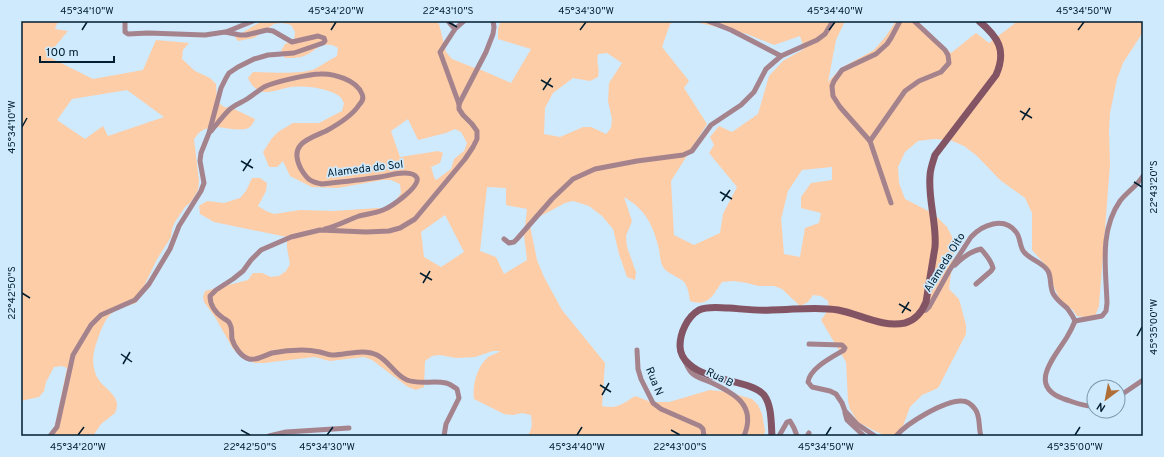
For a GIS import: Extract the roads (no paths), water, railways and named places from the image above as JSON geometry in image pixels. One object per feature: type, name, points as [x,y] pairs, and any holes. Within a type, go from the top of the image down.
[{"type":"main road","points":[[772,436],[770,411],[768,402],[763,394],[749,386],[719,379],[703,374],[694,369],[684,358],[680,348],[681,335],[684,328],[696,312],[708,308],[771,310],[824,308],[838,310],[893,324],[907,322],[916,317],[922,311],[927,294],[936,239],[930,193],[931,166],[935,155],[996,75],[1000,65],[1001,58],[996,39],[990,30],[979,21]]},
{"type":"street","points":[[125,21],[125,32],[128,34],[148,33],[205,35],[225,32],[252,21]]},
{"type":"street","points":[[448,21],[455,29]]},
{"type":"street","points":[[444,436],[446,424],[459,398],[457,389],[447,383],[407,380],[399,375],[378,355],[366,352],[329,355],[321,352],[299,350],[274,353],[260,358],[248,359],[240,353],[232,338],[230,323],[214,309],[210,301],[210,296],[243,271],[261,250],[291,237],[320,230],[366,232],[389,231],[400,228],[415,219],[464,159],[477,139],[476,131],[472,124],[459,109],[459,104],[440,52],[455,29],[464,21]]},
{"type":"street","points":[[459,104],[486,52],[493,34],[493,21]]},
{"type":"street","points":[[708,21],[731,30],[781,56]]},
{"type":"street","points":[[504,239],[509,243],[514,242],[552,199],[573,179],[590,171],[637,161],[683,155],[692,151],[711,125],[742,105],[754,92],[766,69],[781,56],[817,40],[825,34],[833,21]]},
{"type":"street","points":[[891,202],[870,141],[840,107],[833,96],[832,86],[842,70],[876,54],[887,44],[900,21]]},
{"type":"street","points":[[870,141],[888,114],[909,87],[941,72],[949,63],[948,55],[945,50],[914,21]]},
{"type":"street","points":[[55,436],[73,354],[90,325],[101,315],[135,300],[149,284],[170,249],[180,226],[201,191],[204,183],[200,161],[201,154],[209,133],[221,88],[229,73],[254,59],[268,55],[286,55],[294,53],[323,44],[325,41],[324,38],[318,36],[292,42],[273,31],[267,30],[246,35],[234,35],[225,32]]},
{"type":"street","name":"Alameda do Sol","points":[[209,133],[230,110],[269,85],[320,74],[329,74],[348,80],[356,85],[362,94],[363,100],[351,115],[326,130],[307,138],[297,150],[298,160],[305,176],[312,182],[322,184],[381,177],[402,172],[412,173],[418,179],[408,192],[396,203],[383,210],[360,216],[339,225],[320,230]]},
{"type":"street","points":[[1086,405],[1058,396],[1048,389],[1044,382],[1049,364],[1075,321],[1102,316],[1106,311],[1106,233],[1112,216],[1120,202],[1143,176]]},
{"type":"street","name":"Alameda Oito","points":[[922,311],[929,307],[949,271],[975,232],[984,226],[994,223],[1009,226],[1016,231],[1022,250],[1025,254],[1047,269],[1050,276],[1053,293],[1071,313],[1075,321]]},
{"type":"street","points":[[949,271],[966,255],[980,249],[987,256],[993,268],[976,284]]},
{"type":"street","points":[[809,344],[842,345],[845,348],[819,366],[809,377],[808,382],[812,387],[836,394],[842,403],[847,420],[864,436]]},
{"type":"street","name":"Rua N","points":[[638,350],[638,369],[653,403],[661,409],[700,426],[703,429],[704,436]]},
{"type":"street","name":"Rua B","points":[[684,358],[688,368],[693,374],[726,389],[739,399],[746,410],[748,421],[744,436]]},
{"type":"street","points":[[1126,392],[1143,380]]},
{"type":"street","points":[[896,436],[907,426],[922,416],[944,405],[962,401],[968,403],[976,409],[979,418],[979,431],[981,436]]},
{"type":"street","points":[[845,411],[857,424],[875,436]]},
{"type":"street","points":[[779,436],[787,422],[790,421],[797,436]]},
{"type":"street","points":[[50,436],[57,427]]},
{"type":"street","points":[[270,436],[286,432],[349,428]]}]
